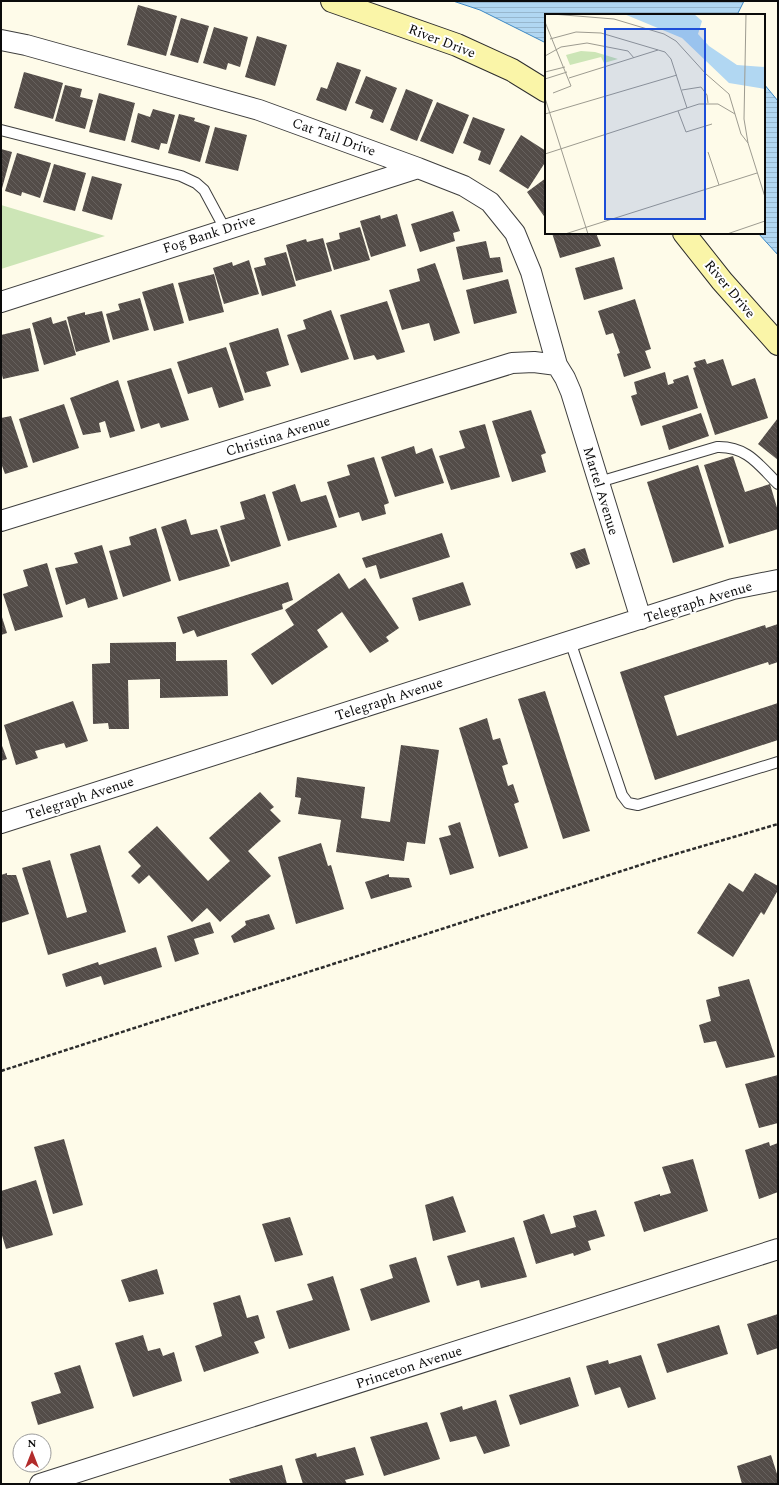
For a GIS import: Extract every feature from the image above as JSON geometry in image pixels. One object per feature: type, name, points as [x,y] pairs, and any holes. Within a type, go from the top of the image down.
[{"type":"street","name":"River Drive","points":[[332,1],[457,45],[512,70],[545,90]]},
{"type":"street","name":"Cat Tail Drive","points":[[1,40],[26,45],[259,110],[464,186],[490,202],[515,233],[531,272],[557,365]]},
{"type":"street","name":"Fog Bank Drive","points":[[1,302],[418,168]]},
{"type":"street","name":"River Drive","points":[[685,234],[722,281],[778,344]]},
{"type":"street","name":"Christina Avenue","points":[[1,521],[512,363],[534,362],[557,365]]},
{"type":"street","name":"Martel Avenue","points":[[557,365],[571,392],[641,619]]},
{"type":"street","name":"Telegraph Avenue","points":[[1,823],[641,619],[733,588],[778,580]]},
{"type":"street","name":"Princeton Avenue","points":[[40,1484],[778,1249]]},
{"type":"lane","points":[[1,130],[181,176],[196,183],[204,190],[225,229]]},
{"type":"lane","points":[[599,482],[717,447],[727,446],[747,453],[778,484]]},
{"type":"lane","points":[[570,641],[622,795],[628,803],[638,805],[778,762]]},
{"type":"path","points":[[1,1071],[654,860],[778,824]]},
{"type":"green space","points":[[1,205],[105,236],[1,269]]},
{"type":"water","points":[[453,1],[744,1],[738,14],[545,14],[545,42],[480,10]]},
{"type":"water","points":[[765,85],[778,101],[778,255],[759,234],[765,234]]},
{"type":"building","points":[[138,5],[177,16],[166,56],[127,45]]},
{"type":"building","points":[[181,18],[209,26],[198,63],[170,55]]},
{"type":"building","points":[[214,27],[248,37],[240,67],[228,63],[226,70],[203,63]]},
{"type":"building","points":[[257,36],[287,45],[275,86],[245,77]]},
{"type":"building","points":[[337,62],[361,70],[346,111],[316,100],[321,87],[327,89]]},
{"type":"building","points":[[24,72],[63,83],[53,119],[14,108]]},
{"type":"building","points":[[366,76],[397,88],[383,123],[370,118],[373,110],[355,103]]},
{"type":"building","points":[[65,85],[82,89],[80,97],[93,100],[85,129],[55,121]]},
{"type":"building","points":[[406,89],[433,100],[417,141],[390,130]]},
{"type":"building","points":[[99,93],[135,103],[125,141],[89,132]]},
{"type":"building","points":[[437,102],[469,115],[453,154],[420,141]]},
{"type":"building","points":[[153,109],[175,115],[167,144],[161,143],[159,150],[131,142],[138,113],[150,117]]},
{"type":"building","points":[[179,114],[195,118],[194,121],[210,126],[200,162],[168,153]]},
{"type":"building","points":[[473,117],[505,129],[490,165],[478,160],[481,151],[463,143]]},
{"type":"building","points":[[215,127],[247,135],[238,171],[205,163]]},
{"type":"building","points":[[521,135],[545,150],[545,163],[528,189],[499,171]]},
{"type":"building","points":[[1,149],[12,152],[1,192]]},
{"type":"building","points":[[17,153],[51,163],[40,198],[22,192],[21,196],[5,191]]},
{"type":"building","points":[[54,164],[86,173],[75,211],[43,202]]},
{"type":"building","points":[[92,176],[122,184],[112,220],[82,211]]},
{"type":"building","points":[[545,179],[545,218],[527,192]]},
{"type":"building","points":[[453,211],[460,231],[453,233],[455,241],[420,252],[411,224]]},
{"type":"building","points":[[397,214],[406,246],[371,257],[360,221],[380,215],[381,219]]},
{"type":"building","points":[[360,227],[370,260],[334,270],[326,243],[340,239],[339,233]]},
{"type":"building","points":[[552,234],[596,234],[601,246],[560,258]]},
{"type":"building","points":[[323,238],[332,271],[296,281],[286,245],[306,239],[307,242]]},
{"type":"building","points":[[486,241],[490,258],[500,257],[503,272],[463,280],[456,247]]},
{"type":"building","points":[[286,252],[296,286],[262,296],[254,268],[266,265],[264,258]]},
{"type":"building","points":[[614,257],[623,289],[584,300],[575,268]]},
{"type":"building","points":[[249,260],[259,294],[224,304],[213,268],[232,262],[233,266]]},
{"type":"building","points":[[435,263],[460,333],[434,341],[429,323],[402,330],[389,290],[420,281],[417,269]]},
{"type":"building","points":[[214,274],[224,312],[189,321],[178,283]]},
{"type":"building","points":[[508,279],[517,313],[474,324],[466,290]]},
{"type":"building","points":[[173,283],[184,323],[154,331],[142,292]]},
{"type":"building","points":[[140,298],[149,330],[113,340],[106,314],[120,310],[118,304]]},
{"type":"building","points":[[635,299],[651,349],[645,351],[651,368],[624,377],[617,354],[620,353],[613,333],[606,335],[598,311]]},
{"type":"building","points":[[387,301],[405,352],[377,360],[374,355],[354,360],[340,315]]},
{"type":"building","points":[[331,310],[349,359],[301,373],[287,335],[306,329],[303,320]]},
{"type":"building","points":[[102,311],[110,342],[76,352],[67,317],[85,312],[85,315]]},
{"type":"building","points":[[51,317],[53,324],[66,320],[76,355],[44,365],[32,323]]},
{"type":"building","points":[[30,328],[39,371],[3,379],[1,371],[1,335]]},
{"type":"building","points":[[278,328],[289,365],[266,372],[271,386],[245,393],[229,343]]},
{"type":"building","points":[[226,347],[244,400],[219,408],[212,387],[188,394],[177,362]]},
{"type":"building","points":[[705,359],[707,364],[723,359],[732,386],[755,378],[768,418],[715,435],[693,368],[696,367],[694,362]]},
{"type":"building","points":[[171,368],[189,420],[161,428],[159,423],[141,429],[127,381]]},
{"type":"building","points":[[665,372],[668,385],[674,383],[673,380],[688,375],[698,408],[641,426],[631,396],[637,394],[634,382]]},
{"type":"building","points":[[118,380],[135,431],[110,438],[105,421],[99,423],[101,432],[83,435],[70,398]]},
{"type":"building","points":[[64,404],[79,448],[33,463],[19,419]]},
{"type":"building","points":[[531,410],[546,453],[541,455],[546,472],[512,482],[492,421]]},
{"type":"building","points":[[701,413],[709,436],[669,450],[662,426]]},
{"type":"building","points":[[11,416],[28,467],[5,474],[1,463],[1,418]]},
{"type":"building","points":[[778,418],[778,460],[758,444]]},
{"type":"building","points":[[485,424],[500,477],[451,490],[439,456],[465,448],[459,431]]},
{"type":"building","points":[[414,446],[416,454],[432,448],[444,483],[395,497],[381,457]]},
{"type":"building","points":[[733,456],[745,492],[770,484],[778,511],[778,529],[729,544],[704,465]]},
{"type":"building","points":[[374,457],[389,503],[384,505],[386,514],[362,521],[359,512],[339,518],[327,482],[350,475],[347,465]]},
{"type":"building","points":[[698,465],[724,547],[673,563],[647,482]]},
{"type":"building","points":[[295,484],[301,502],[326,495],[337,527],[288,541],[272,492]]},
{"type":"building","points":[[265,494],[281,546],[231,562],[220,526],[245,519],[240,502]]},
{"type":"building","points":[[186,519],[191,535],[217,529],[230,566],[179,581],[161,527]]},
{"type":"building","points":[[156,528],[171,581],[123,597],[109,551],[131,545],[129,537]]},
{"type":"building","points":[[442,533],[450,557],[380,579],[376,565],[366,568],[362,558]]},
{"type":"building","points":[[102,545],[118,599],[88,608],[85,598],[66,605],[55,568],[78,563],[74,553]]},
{"type":"building","points":[[585,548],[590,564],[576,569],[570,553]]},
{"type":"building","points":[[47,563],[63,617],[15,631],[3,594],[28,586],[23,570]]},
{"type":"building","points":[[339,573],[349,589],[365,578],[399,628],[386,637],[389,641],[370,653],[342,612],[317,630],[328,647],[272,685],[251,654],[294,625],[285,610]]},
{"type":"building","points":[[288,582],[293,600],[282,604],[283,609],[197,637],[194,630],[183,634],[177,617]]},
{"type":"building","points":[[463,582],[471,605],[419,621],[412,598]]},
{"type":"building","points":[[1,614],[7,633],[1,635]]},
{"type":"building","points":[[778,624],[778,662],[769,665],[768,662],[664,696],[677,736],[778,703],[778,740],[655,780],[620,672],[765,625],[766,628]]},
{"type":"building","points":[[176,642],[176,661],[227,660],[228,696],[160,698],[160,679],[128,680],[129,729],[109,729],[108,723],[93,724],[92,664],[110,663],[110,643]]},
{"type":"building","points":[[545,691],[590,831],[563,839],[518,699]]},
{"type":"building","points":[[73,701],[88,741],[66,748],[64,743],[35,751],[38,758],[16,765],[4,725]]},
{"type":"building","points":[[487,718],[493,740],[500,738],[508,764],[502,766],[508,786],[513,784],[519,802],[514,804],[528,848],[499,857],[459,728]]},
{"type":"building","points":[[1,743],[7,759],[1,761]]},
{"type":"building","points":[[401,745],[439,750],[425,844],[407,842],[404,861],[336,852],[341,820],[298,814],[301,798],[295,797],[297,777],[365,787],[361,818],[390,822]]},
{"type":"building","points":[[260,792],[274,807],[270,810],[281,821],[248,851],[271,876],[220,922],[207,908],[192,922],[149,875],[139,884],[131,876],[141,866],[128,852],[157,826],[208,881],[230,861],[209,838]]},
{"type":"building","points":[[460,822],[474,868],[450,875],[439,838],[451,835],[448,826]]},
{"type":"building","points":[[321,843],[328,866],[331,865],[344,909],[296,924],[278,857]]},
{"type":"building","points":[[100,845],[126,932],[48,955],[22,868],[50,860],[67,918],[87,912],[70,854]]},
{"type":"building","points":[[7,873],[7,875],[16,875],[29,914],[1,923],[1,875]]},
{"type":"building","points":[[755,873],[778,886],[778,890],[764,915],[761,912],[733,957],[697,933],[729,883],[743,892]]},
{"type":"building","points":[[389,874],[389,877],[409,878],[412,887],[371,899],[365,882]]},
{"type":"building","points":[[269,914],[275,929],[234,943],[231,936],[246,925],[245,921]]},
{"type":"building","points":[[210,922],[214,933],[194,939],[199,954],[175,962],[167,936]]},
{"type":"building","points":[[156,947],[162,967],[104,985],[101,976],[66,987],[62,974],[98,962],[99,965]]},
{"type":"building","points":[[749,979],[775,1057],[726,1068],[716,1041],[704,1043],[699,1025],[711,1021],[706,1000],[720,996],[718,987]]},
{"type":"building","points":[[778,1075],[778,1123],[759,1128],[745,1084]]},
{"type":"building","points":[[64,1139],[83,1205],[53,1214],[34,1147]]},
{"type":"building","points":[[769,1142],[770,1146],[778,1143],[778,1192],[759,1199],[745,1150]]},
{"type":"building","points":[[693,1159],[708,1211],[644,1232],[634,1202],[660,1194],[660,1196],[671,1193],[662,1167]]},
{"type":"building","points":[[36,1180],[53,1235],[6,1249],[1,1232],[1,1191]]},
{"type":"building","points":[[453,1196],[466,1232],[433,1241],[425,1205]]},
{"type":"building","points":[[596,1210],[605,1236],[588,1241],[591,1250],[574,1256],[573,1253],[536,1264],[523,1221],[544,1214],[551,1234],[576,1227],[573,1216]]},
{"type":"building","points":[[290,1217],[303,1255],[275,1262],[262,1224]]},
{"type":"building","points":[[514,1237],[527,1277],[481,1288],[479,1280],[457,1286],[447,1256]]},
{"type":"building","points":[[416,1257],[430,1302],[371,1321],[360,1289],[393,1278],[389,1265]]},
{"type":"building","points":[[157,1269],[164,1294],[129,1302],[121,1280]]},
{"type":"building","points":[[333,1276],[350,1330],[289,1349],[276,1311],[313,1300],[307,1284]]},
{"type":"building","points":[[240,1295],[247,1318],[258,1315],[265,1338],[254,1342],[259,1353],[204,1372],[195,1346],[222,1336],[213,1303]]},
{"type":"building","points":[[778,1314],[778,1348],[757,1355],[747,1324]]},
{"type":"building","points":[[719,1325],[728,1354],[667,1373],[657,1344]]},
{"type":"building","points":[[143,1335],[148,1351],[160,1348],[163,1356],[174,1352],[182,1381],[133,1397],[115,1343]]},
{"type":"building","points":[[641,1355],[656,1399],[628,1408],[620,1387],[595,1395],[586,1366],[608,1360],[609,1364]]},
{"type":"building","points":[[80,1365],[94,1408],[38,1425],[31,1402],[61,1393],[54,1373]]},
{"type":"building","points":[[570,1377],[579,1406],[520,1425],[509,1395]]},
{"type":"building","points":[[496,1400],[510,1446],[484,1454],[476,1436],[450,1442],[440,1413],[462,1406],[463,1410]]},
{"type":"building","points":[[427,1422],[440,1459],[384,1476],[370,1437]]},
{"type":"building","points":[[355,1447],[364,1475],[345,1480],[347,1484],[303,1484],[295,1459],[316,1453],[317,1457]]},
{"type":"building","points":[[771,1455],[778,1477],[778,1484],[742,1484],[737,1466]]},
{"type":"building","points":[[282,1465],[287,1484],[231,1484],[229,1479]]}]
